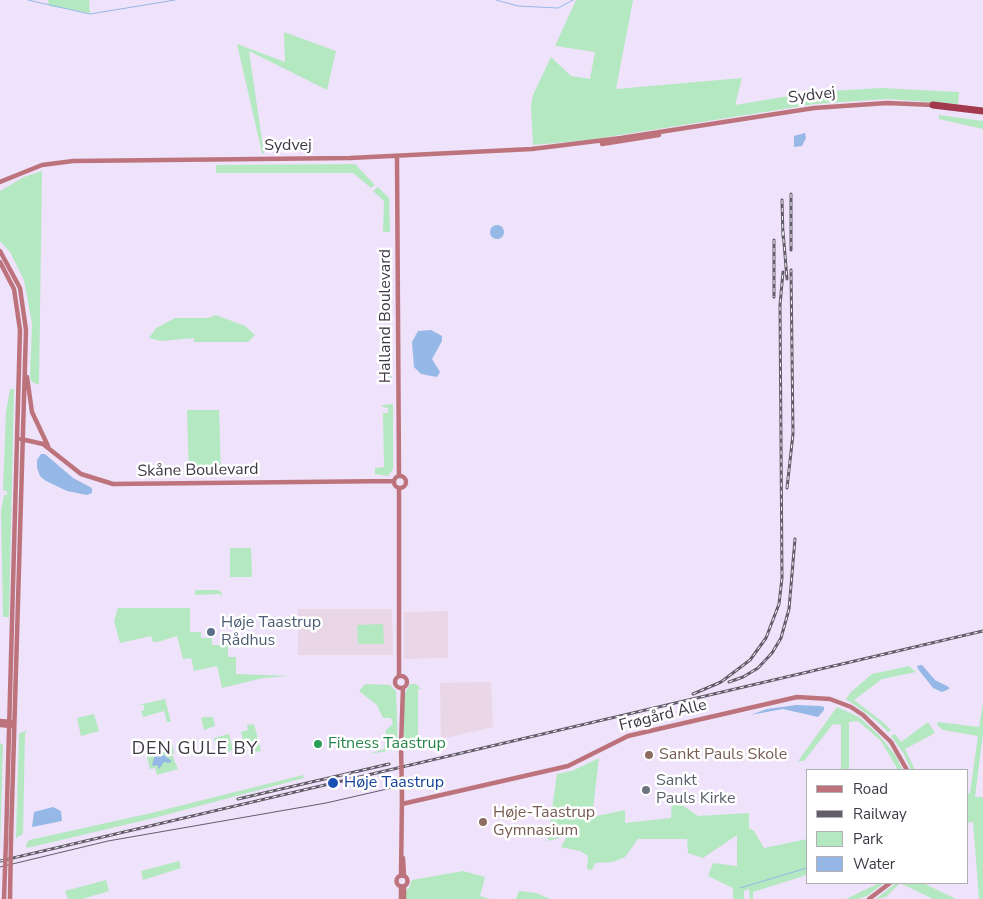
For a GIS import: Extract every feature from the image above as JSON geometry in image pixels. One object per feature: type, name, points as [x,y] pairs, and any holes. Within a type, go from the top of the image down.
[{"type":"highway","points":[[932,105],[983,111]]},
{"type":"street","name":"Sydvej","points":[[0,184],[42,165],[73,161],[397,157],[622,141],[696,126],[839,105],[887,103],[932,105]]},
{"type":"street","name":"Halland Boulevard","points":[[397,157],[399,476]]},
{"type":"street","points":[[0,251],[16,277],[23,299],[25,349],[15,724],[4,899]]},
{"type":"street","points":[[0,262],[14,289],[19,320],[9,724],[10,899]]},
{"type":"street","points":[[25,349],[32,412],[49,448]]},
{"type":"street","name":"Skåne Boulevard","points":[[17,439],[39,442],[49,448],[75,471],[96,480],[113,484],[394,481]]},
{"type":"street","points":[[399,476],[404,477],[406,482],[403,487],[399,488],[395,486],[394,481],[399,476]]},
{"type":"street","points":[[399,488],[401,676],[395,682],[401,688]]},
{"type":"street","points":[[401,676],[407,681],[401,688],[401,745],[402,876],[408,882],[402,887]]},
{"type":"street","name":"Frøgård Alle","points":[[402,804],[568,766],[628,736],[798,696],[830,699],[863,716],[891,742],[906,769]]},
{"type":"street","points":[[0,721],[9,724]]},
{"type":"street","points":[[0,726],[15,724]]},
{"type":"street","points":[[402,876],[397,881],[402,887],[402,899]]},
{"type":"street","points":[[869,899],[889,884]]},
{"type":"shaded area","points":[[298,609],[392,609],[393,655],[298,655]]},
{"type":"shaded area","points":[[448,611],[448,658],[404,659],[404,612]]},
{"type":"shaded area","points":[[491,682],[493,727],[441,739],[440,683]]},
{"type":"green space","points":[[48,0],[89,0],[90,13],[49,6]]},
{"type":"green space","points":[[576,0],[633,0],[616,89],[742,78],[735,105],[814,92],[881,88],[959,92],[958,104],[886,99],[815,104],[589,140],[533,145],[531,105],[533,95],[551,57],[571,76],[590,79],[595,52],[555,46]]},
{"type":"green space","points":[[284,32],[336,51],[327,90],[249,51],[264,154],[262,153],[237,44],[285,62]]},
{"type":"green space","points":[[939,115],[983,121],[983,129],[939,119]]},
{"type":"green space","points":[[355,164],[375,185],[371,188],[353,173],[216,173],[216,165]]},
{"type":"green space","points":[[42,171],[39,385],[32,382],[30,378],[32,324],[24,280],[10,252],[0,241],[0,191],[24,177]]},
{"type":"green space","points":[[378,187],[389,198],[390,232],[383,232],[384,201],[373,191]]},
{"type":"green space","points":[[389,260],[391,321],[385,321],[383,261]]},
{"type":"green space","points":[[216,315],[245,326],[255,335],[248,342],[194,342],[194,338],[161,341],[149,338],[156,328],[175,318],[208,318]]},
{"type":"green space","points":[[384,325],[391,325],[392,377],[384,377]]},
{"type":"green space","points":[[10,389],[14,389],[9,617],[3,617],[1,511],[4,495],[7,495],[7,491],[3,490],[6,412]]},
{"type":"green space","points":[[393,404],[393,469],[388,476],[375,474],[375,468],[384,467],[383,413],[388,413],[388,408],[382,405]]},
{"type":"green space","points":[[187,410],[219,410],[221,473],[189,473]]},
{"type":"green space","points":[[230,548],[251,548],[252,577],[230,577]]},
{"type":"green space","points":[[195,590],[218,590],[222,593],[222,599],[221,594],[195,595]]},
{"type":"green space","points":[[118,608],[190,608],[190,632],[201,632],[201,638],[212,638],[212,645],[228,645],[228,657],[236,657],[236,674],[289,676],[263,678],[222,688],[217,666],[194,671],[191,658],[183,659],[177,636],[158,642],[153,642],[151,636],[120,643],[114,621]]},
{"type":"green space","points":[[383,624],[384,644],[358,644],[357,625]]},
{"type":"green space","points":[[909,666],[916,672],[882,679],[854,700],[884,723],[891,730],[888,732],[877,721],[846,699],[851,692],[872,674]]},
{"type":"green space","points":[[365,684],[390,685],[396,691],[398,749],[369,754],[384,749],[386,730],[393,724],[391,718],[383,718],[377,705],[359,691]]},
{"type":"green space","points":[[410,684],[416,684],[421,689],[418,689],[418,740],[404,747],[403,697]]},
{"type":"green space","points":[[165,699],[171,722],[167,722],[164,711],[143,717],[141,711],[144,710],[144,705],[138,705]]},
{"type":"green space","points":[[983,703],[983,733],[975,797],[983,797],[983,899],[979,899],[973,822],[968,823],[968,794],[970,793],[978,736],[943,730],[937,725],[938,722],[979,727]]},
{"type":"green space","points":[[837,707],[859,717],[878,734],[896,756],[902,769],[897,769],[881,741],[858,721],[849,722],[849,769],[841,769],[841,725],[833,724],[804,761],[798,761]]},
{"type":"green space","points":[[94,714],[99,731],[81,736],[77,718]]},
{"type":"green space","points":[[213,717],[215,726],[204,730],[201,718]]},
{"type":"green space","points":[[928,722],[935,733],[905,749],[915,769],[911,769],[904,754],[891,736],[895,734],[901,742]]},
{"type":"green space","points":[[254,724],[261,751],[255,752],[253,747],[245,747],[241,732],[248,730],[247,725]]},
{"type":"green space","points":[[27,730],[25,733],[23,834],[16,838],[19,734]]},
{"type":"green space","points":[[229,734],[233,750],[218,756],[214,738]]},
{"type":"green space","points":[[0,743],[3,745],[0,851]]},
{"type":"green space","points":[[172,743],[174,753],[172,755],[178,769],[157,775],[155,768],[150,769],[145,749]]},
{"type":"green space","points":[[599,758],[592,817],[625,810],[625,823],[671,818],[672,798],[698,816],[749,813],[749,828],[754,831],[764,848],[806,839],[806,875],[753,892],[753,899],[750,899],[749,889],[744,891],[744,899],[733,899],[733,888],[708,876],[713,863],[737,866],[737,835],[703,858],[688,853],[687,839],[638,839],[625,857],[613,862],[595,863],[592,870],[587,869],[588,856],[580,851],[561,847],[567,836],[548,841],[557,774],[572,771]]},
{"type":"green space","points":[[303,775],[304,778],[154,818],[27,848],[26,845],[29,840],[147,814]]},
{"type":"green space","points":[[179,861],[181,868],[143,880],[141,871]]},
{"type":"green space","points":[[463,871],[485,877],[480,896],[490,899],[404,899],[404,891],[409,888],[412,880]]},
{"type":"green space","points":[[106,880],[109,891],[82,899],[68,899],[65,891]]},
{"type":"green space","points":[[877,884],[883,884],[867,896],[858,899],[846,899]]},
{"type":"green space","points":[[895,884],[899,884],[886,897],[876,899]]},
{"type":"green space","points":[[902,884],[925,884],[956,899],[933,899]]},
{"type":"green space","points":[[519,891],[536,893],[551,899],[516,899]]},
{"type":"water","points":[[805,133],[806,138],[802,146],[794,147],[794,136]]},
{"type":"water","points":[[497,225],[502,227],[504,232],[502,237],[497,239],[492,237],[490,232],[492,227]]},
{"type":"water","points":[[431,330],[442,336],[442,341],[432,359],[440,372],[437,377],[421,374],[414,367],[412,342],[418,331]]},
{"type":"water","points":[[41,454],[45,454],[73,478],[92,488],[92,493],[87,495],[67,491],[46,481],[40,476],[37,468],[37,460]]},
{"type":"water","points":[[922,665],[935,680],[949,687],[949,689],[942,692],[933,688],[918,669],[917,666]]},
{"type":"water","points":[[796,705],[820,706],[824,707],[824,710],[818,717],[783,709],[750,715],[767,709]]},
{"type":"water","points":[[156,750],[172,761],[169,763],[164,762],[159,769],[157,765],[152,766]]},
{"type":"water","points":[[53,807],[61,811],[62,821],[32,827],[34,812]]},
{"type":"waterway","points":[[28,0],[90,14],[175,0]]},
{"type":"waterway","points":[[496,0],[518,6],[558,8],[573,0]]},
{"type":"waterway","points":[[740,888],[806,868]]},
{"type":"tram line","points":[[0,867],[108,841],[326,803],[396,787]]},
{"type":"railway","points":[[791,194],[791,250]]},
{"type":"railway","points":[[782,200],[783,237]]},
{"type":"railway","points":[[783,231],[787,279]]},
{"type":"railway","points":[[774,240],[774,297]]},
{"type":"railway","points":[[787,488],[793,434],[791,270]]},
{"type":"railway","points":[[693,694],[721,682],[750,660],[766,638],[779,604],[782,578],[780,305],[783,272]]},
{"type":"railway","points":[[729,682],[743,677],[758,668],[772,653],[781,638],[789,609],[795,539]]},
{"type":"railway","points":[[0,861],[983,631]]},
{"type":"railway","points":[[238,799],[389,764]]},
{"type":"place","name":"Høje Taastrup Rådhus","points":[[211,632]]},
{"type":"place","name":"Fitness Taastrup","points":[[318,744]]},
{"type":"place","name":"Sankt Pauls Skole","points":[[649,755]]},
{"type":"place","name":"Høje Taastrup","points":[[333,783]]},
{"type":"place","name":"Sankt Pauls Kirke","points":[[646,790]]},
{"type":"place","name":"Høje-Taastrup Gymnasium","points":[[483,822]]},
{"type":"district","name":"DEN GULE BY","points":[[195,750]]}]
